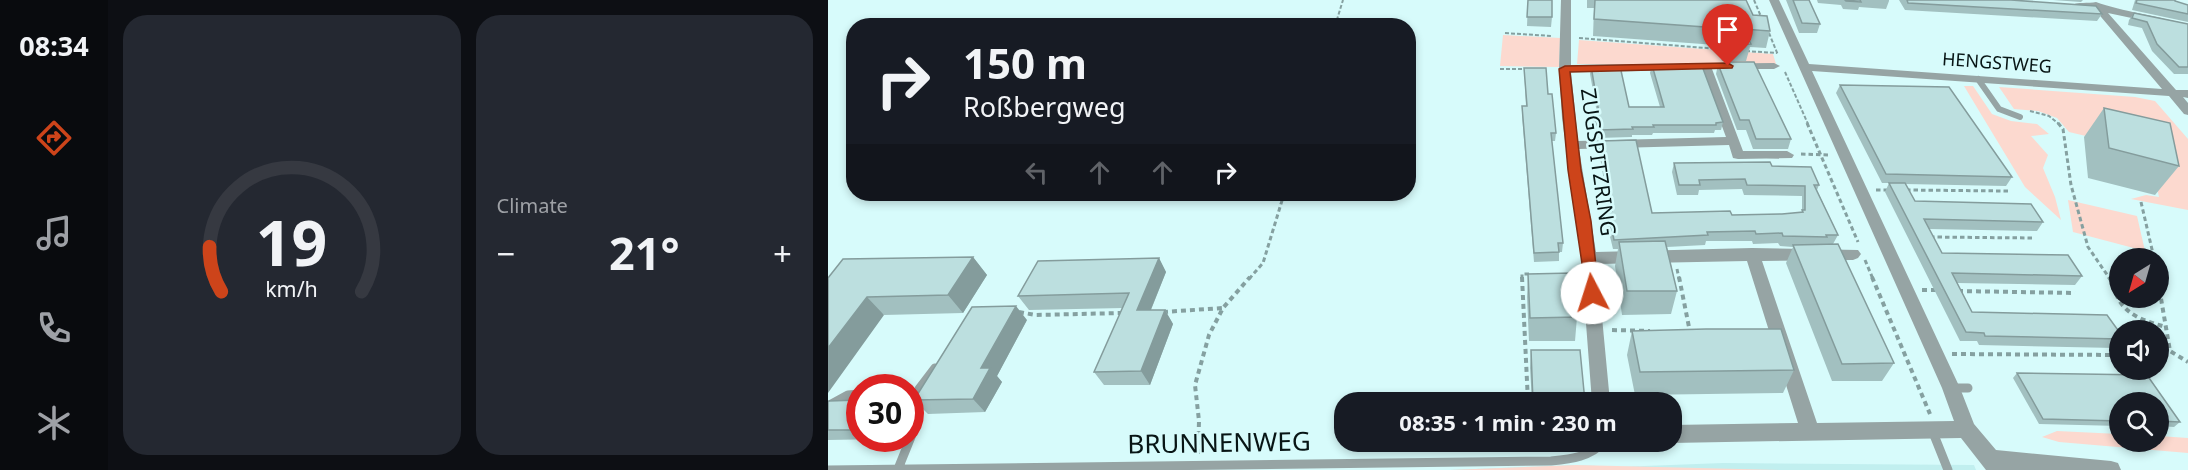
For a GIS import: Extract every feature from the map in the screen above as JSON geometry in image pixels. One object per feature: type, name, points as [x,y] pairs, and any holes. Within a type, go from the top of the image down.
[{"type":"street","name":"ZUGSPITZRING","points":[[1566,0],[1565,69],[1572,145],[1589,258],[1600,392]]},
{"type":"street","points":[[1774,0],[1951,388],[1966,429],[1993,465],[2112,470]]},
{"type":"street","points":[[2095,4],[2188,111]]},
{"type":"street","points":[[2067,6],[2095,4],[2188,27]]},
{"type":"street","points":[[1565,69],[1779,64]]},
{"type":"street","points":[[1705,66],[1738,154],[1787,154]]},
{"type":"street","name":"HENGSTWEG","points":[[1803,67],[2188,94]]},
{"type":"street","points":[[1572,145],[1734,141]]},
{"type":"street","points":[[1589,258],[1858,250]]},
{"type":"street","points":[[1752,254],[1810,431]]},
{"type":"street","points":[[1682,434],[1966,429]]},
{"type":"lane","points":[[1978,79],[1996,108],[2005,114],[2020,117]]},
{"type":"lane","points":[[924,379],[940,360]]},
{"type":"lane","points":[[1951,388],[1968,388]]},
{"type":"lane","points":[[828,406],[846,396]]},
{"type":"lane","points":[[1934,430],[1948,470]]},
{"type":"lane","points":[[898,469],[905,452]]},
{"type":"lane","name":"BRUNNENWEG","points":[[828,470],[1554,460],[1576,459],[1591,452]]},
{"type":"path","points":[[1337,18],[1343,0]]},
{"type":"path","points":[[1754,0],[1763,20]]},
{"type":"path","points":[[1767,31],[1934,430]]},
{"type":"path","points":[[1505,33],[1721,49]]},
{"type":"path","points":[[1743,50],[1777,53]]},
{"type":"path","points":[[1500,69],[1532,69]]},
{"type":"path","points":[[2063,129],[2071,185],[2088,247],[2113,283],[2119,300],[2130,312],[2143,320]]},
{"type":"path","points":[[1787,154],[1844,155]]},
{"type":"path","points":[[1859,189],[1893,190]]},
{"type":"path","points":[[1905,190],[2008,191]]},
{"type":"path","points":[[1198,464],[1199,421],[1196,385],[1209,335],[1223,308],[1263,263],[1282,201]]},
{"type":"path","points":[[2141,202],[2152,248]]},
{"type":"path","points":[[1927,237],[2033,238]]},
{"type":"path","points":[[1674,256],[1690,332]]},
{"type":"path","points":[[1528,392],[1522,274],[1533,274]]},
{"type":"path","points":[[1905,290],[1939,290]]},
{"type":"path","points":[[1950,290],[2075,293]]},
{"type":"path","points":[[1162,312],[1210,311],[1223,308]]},
{"type":"path","points":[[1016,312],[1035,315],[1127,313]]},
{"type":"path","points":[[1595,330],[1655,331]]},
{"type":"path","points":[[1678,332],[1701,332]]},
{"type":"path","points":[[2169,345],[2170,351],[2188,362]]},
{"type":"path","points":[[1935,354],[2109,355]]},
{"type":"shaded area","points":[[1503,35],[1560,38],[1559,67],[1500,66]]},
{"type":"shaded area","points":[[1579,40],[1773,54],[1776,64],[1577,64]]},
{"type":"shaded area","points":[[1964,86],[1973,86],[1992,114],[2011,121],[2037,124],[2049,134],[2031,136],[2048,155],[2043,168],[2055,197],[2061,220],[2025,187]]},
{"type":"shaded area","points":[[1999,87],[2135,97],[2155,101],[2188,139],[2188,210],[2131,199],[2146,195],[2159,197],[2149,151],[2069,132],[2057,118],[2038,111],[2014,109]]},
{"type":"shaded area","points":[[2068,200],[2137,216],[2144,248],[2134,248],[2073,232]]},
{"type":"shaded area","points":[[2057,431],[2109,434],[2109,446],[2059,442],[2042,437]]},
{"type":"shaded area","points":[[2169,437],[2188,438],[2188,453],[2169,451]]},
{"type":"shaded area","points":[[1723,463],[1974,465],[1976,470],[1450,470],[1576,465],[1618,467]]},
{"type":"shaded area","points":[[1576,465],[1783,470],[1450,470]]},
{"type":"building","points":[[1528,0],[1552,0],[1552,17],[1527,17]]},
{"type":"building","points":[[1595,0],[1746,0],[1753,15],[1767,16],[1770,31],[1743,29],[1751,44],[1726,45],[1719,28],[1594,19]]},
{"type":"building","points":[[1793,0],[1809,0],[1820,24],[1802,23]]},
{"type":"building","points":[[1907,0],[2011,0],[2096,6],[2102,14],[1908,3]]},
{"type":"building","points":[[2137,0],[2175,0],[2188,5],[2188,14],[2136,3]]},
{"type":"building","points":[[2134,13],[2188,24],[2188,67],[2179,67],[2157,44],[2147,22],[2132,18]]},
{"type":"building","points":[[1728,62],[1754,62],[1791,139],[1756,139],[1749,120],[1740,120],[1718,64],[1729,65]]},
{"type":"building","points":[[1652,65],[1702,66],[1723,122],[1716,123],[1716,125],[1653,125],[1654,127],[1598,130],[1593,113],[1599,113],[1591,66],[1620,66],[1629,107],[1664,107]]},
{"type":"building","points":[[1524,68],[1546,68],[1548,94],[1552,94],[1556,133],[1551,133],[1563,243],[1558,243],[1559,252],[1534,253],[1522,106],[1527,106]]},
{"type":"building","points":[[1840,85],[1949,87],[2012,177],[1886,174]]},
{"type":"building","points":[[2104,108],[2170,123],[2179,166],[2109,148]]},
{"type":"building","points":[[1636,140],[1652,213],[1730,211],[1732,215],[1803,212],[1802,210],[1805,210],[1805,186],[1747,185],[1745,179],[1699,180],[1700,185],[1679,185],[1674,163],[1770,162],[1772,166],[1811,167],[1819,185],[1814,185],[1838,235],[1783,236],[1782,233],[1756,234],[1755,231],[1707,232],[1708,235],[1614,240],[1608,211],[1612,211],[1600,141]]},
{"type":"building","points":[[1889,183],[1905,183],[1915,201],[2031,204],[2043,222],[1924,219],[1942,253],[2068,255],[2082,276],[1952,273],[1972,312],[2107,315],[2111,320],[2109,339],[1985,336],[1984,333],[1966,332]]},
{"type":"building","points":[[1665,241],[1677,291],[1627,291],[1619,242]]},
{"type":"building","points":[[1838,244],[1894,363],[1842,364],[1793,245]]},
{"type":"building","points":[[973,257],[948,295],[867,297],[828,348],[828,278],[843,259]]},
{"type":"building","points":[[1159,258],[1137,310],[1165,310],[1141,371],[1094,372],[1129,293],[1018,296],[1038,261]]},
{"type":"building","points":[[1573,273],[1577,317],[1530,318],[1528,274]]},
{"type":"building","points":[[1016,306],[981,368],[990,368],[973,399],[924,400],[924,384],[972,307]]},
{"type":"building","points":[[1781,329],[1794,370],[1640,372],[1632,331]]},
{"type":"building","points":[[1531,350],[1580,350],[1584,392],[1533,392]]},
{"type":"building","points":[[2017,373],[2109,374],[2109,380],[2151,380],[2159,392],[2109,392],[2109,421],[2043,419]]},
{"type":"building","points":[[846,400],[846,430],[828,430],[829,401]]},
{"type":"building","points":[[2169,406],[2180,422],[2169,422]]},
{"type":"route","points":[[1592,293],[1584,221],[1574,170],[1565,69],[1728,66]]}]
